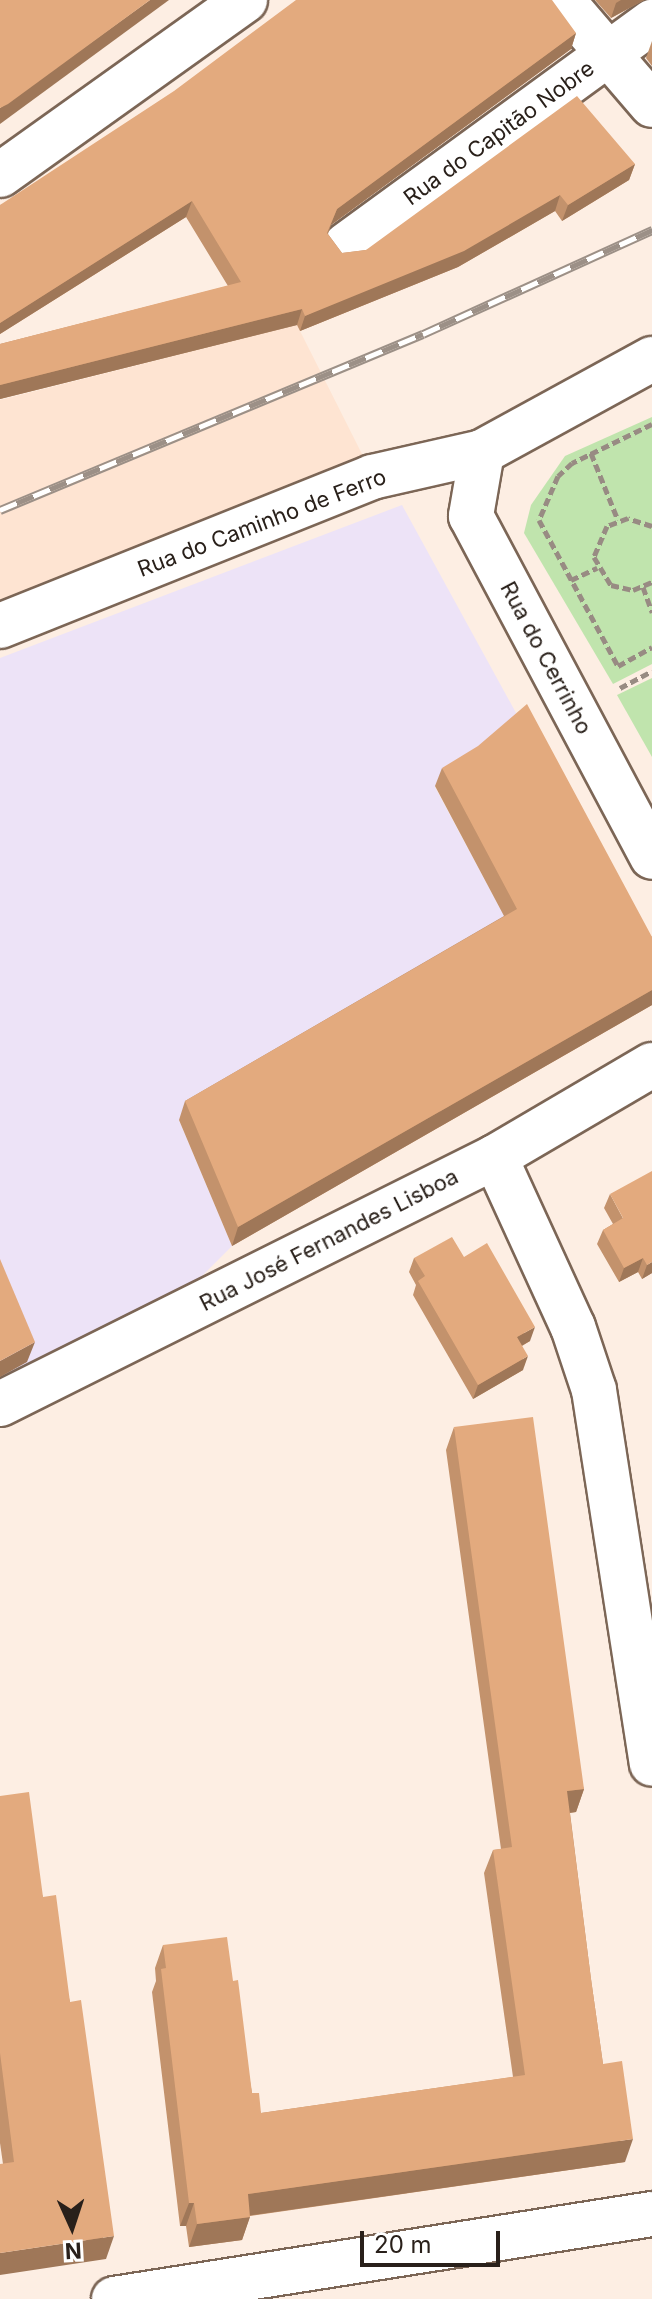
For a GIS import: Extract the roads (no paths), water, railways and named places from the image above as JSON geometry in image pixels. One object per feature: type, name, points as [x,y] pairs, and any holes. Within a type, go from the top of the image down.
[{"type":"street","points":[[0,175],[245,0]]},
{"type":"street","points":[[562,0],[652,105]]},
{"type":"street","name":"Rua do Capitão Nobre","points":[[346,245],[652,22]]},
{"type":"street","name":"Rua do Caminho de Ferro","points":[[0,626],[372,477],[482,452],[652,359]]},
{"type":"street","name":"Rua do Cerrinho","points":[[482,452],[471,516],[652,857]]},
{"type":"street","name":"Rua José Fernandes Lisboa","points":[[0,1404],[495,1157],[652,1065]]},
{"type":"street","points":[[495,1157],[573,1327],[594,1390],[652,1764]]},
{"type":"street","points":[[114,2299],[264,2287],[652,2214]]},
{"type":"railway","points":[[0,510],[423,334],[652,230]]}]
